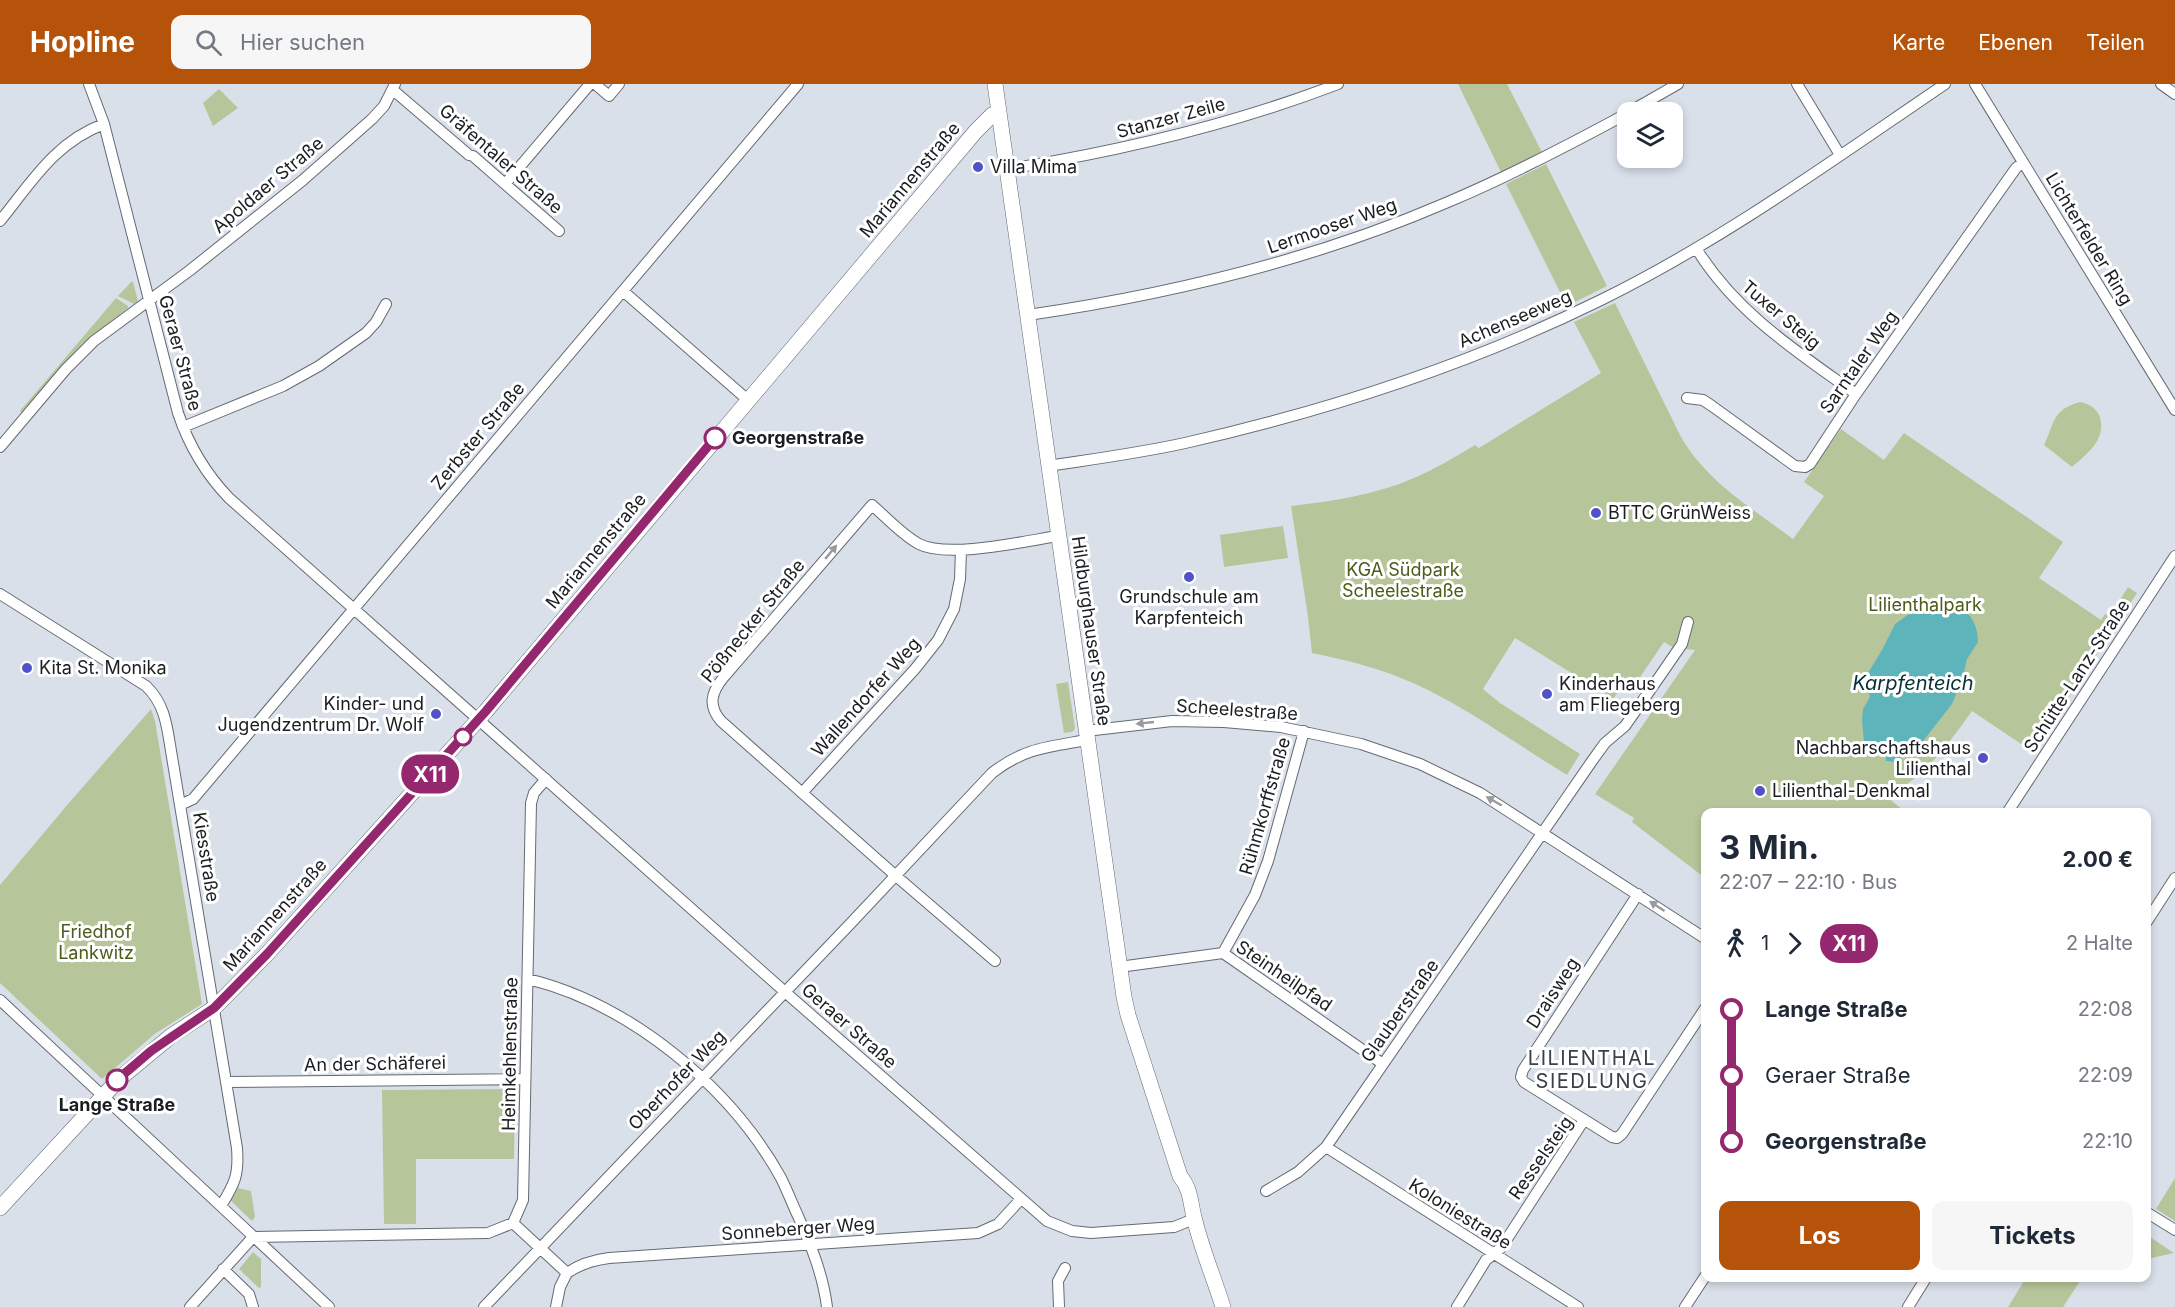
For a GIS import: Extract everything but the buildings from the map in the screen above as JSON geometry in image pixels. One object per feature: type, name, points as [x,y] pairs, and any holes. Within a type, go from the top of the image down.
[{"type":"street","name":"Geraer Straße","points":[[89,84],[104,124],[174,401],[183,427],[202,465],[225,494],[784,991],[1047,1221],[1072,1230],[1091,1233],[1174,1227],[1194,1219]]},
{"type":"street","points":[[505,184],[590,84]]},
{"type":"street","points":[[595,84],[609,96],[619,84]]},
{"type":"street","name":"Zerbster Straße","points":[[180,805],[193,799],[798,84]]},
{"type":"street","name":"Hildburghauser Straße","points":[[995,84],[1119,967],[1128,1015],[1180,1176],[1188,1186],[1194,1219],[1223,1307]]},
{"type":"street","name":"Stanzer Zeile","points":[[1008,170],[1162,140],[1297,100],[1338,84]]},
{"type":"street","name":"Lermooser Weg","points":[[1647,102],[1678,84]]},
{"type":"street","points":[[1797,84],[1840,155]]},
{"type":"street","name":"Achenseeweg","points":[[1048,466],[1183,444],[1284,418],[1390,386],[1469,357],[1581,309],[1696,248],[1765,206],[1945,84]]},
{"type":"street","name":"Lichterfelder Ring","points":[[1975,84],[2175,410]]},
{"type":"street","points":[[2161,84],[2175,94]]},
{"type":"street","name":"Gräfentaler Straße","points":[[394,87],[559,231]]},
{"type":"street","name":"Apoldaer Straße","points":[[0,447],[94,341],[241,231],[303,180],[372,119],[384,106],[394,87]]},
{"type":"street","name":"Mariannenstraße","points":[[0,1208],[118,1079],[151,1051],[214,1008],[267,954],[479,720],[981,126],[992,115],[999,113]]},
{"type":"street","name":"Lermooser Weg","points":[[1028,315],[1187,287],[1247,272],[1346,241],[1447,203],[1502,178],[1617,119]]},
{"type":"street","points":[[0,221],[58,150],[82,133],[104,124]]},
{"type":"street","name":"Sarntaler Weg","points":[[1687,398],[1703,400],[1789,463],[1800,467],[1810,464],[1856,394],[2016,168],[2023,162]]},
{"type":"street","name":"Tuxer Steig","points":[[1696,248],[1717,279],[1755,319],[1856,394]]},
{"type":"street","points":[[623,291],[748,401]]},
{"type":"street","points":[[183,427],[283,386],[319,366],[366,333],[376,322],[386,304]]},
{"type":"street","name":"Pößnecker Straße","points":[[896,876],[716,716],[712,704],[713,693],[723,678],[872,505],[909,538],[920,544],[941,550],[961,550]]},
{"type":"street","points":[[961,550],[1058,536]]},
{"type":"street","name":"Wallendorfer Weg","points":[[802,793],[915,669],[938,640],[954,609],[960,579],[961,550]]},
{"type":"street","name":"Schütte-Lanz-Straße","points":[[2010,808],[2175,556]]},
{"type":"street","name":"Kiesstraße","points":[[0,594],[138,681],[154,693],[159,700],[165,717],[239,1168],[234,1185],[221,1206]]},
{"type":"street","points":[[1543,833],[1605,743],[1625,726],[1682,644],[1688,622]]},
{"type":"street","name":"Scheelestraße","points":[[1087,735],[1155,722],[1188,721],[1254,724],[1304,731],[1361,744],[1420,764],[1480,793],[1701,936]]},
{"type":"street","name":"Rühmkorffstraße","points":[[1223,953],[1255,896],[1268,861],[1304,731]]},
{"type":"street","name":"Oberhofer Weg","points":[[484,1307],[992,773],[1002,765],[1033,749],[1087,735]]},
{"type":"street","name":"Heimkehlenstraße","points":[[513,1222],[524,1200],[531,803],[534,793],[546,779]]},
{"type":"street","name":"Glauberstraße","points":[[1266,1191],[1298,1172],[1326,1147],[1543,833]]},
{"type":"street","points":[[896,876],[995,961]]},
{"type":"street","points":[[2151,915],[2175,878]]},
{"type":"street","name":"Draisweg","points":[[1584,1120],[1524,1082],[1521,1077],[1523,1070],[1638,894]]},
{"type":"street","name":"Steinheilpfad","points":[[1119,967],[1223,953],[1383,1064]]},
{"type":"street","points":[[528,979],[578,995],[657,1041],[702,1078],[740,1119],[781,1179],[811,1245],[825,1289],[827,1307]]},
{"type":"street","points":[[0,1000],[329,1307]]},
{"type":"street","name":"Resselsteig","points":[[1457,1307],[1486,1260],[1501,1248],[1584,1120],[1612,1137],[1620,1137],[1701,1015]]},
{"type":"street","name":"An der Schäferei","points":[[226,1082],[525,1079]]},
{"type":"street","name":"Koloniestraße","points":[[1326,1147],[1578,1307]]},
{"type":"street","name":"Sonneberger Weg","points":[[567,1273],[592,1260],[609,1258],[978,1233],[998,1224],[1021,1199]]},
{"type":"street","points":[[2151,1215],[2175,1230]]},
{"type":"street","points":[[190,1307],[253,1237],[488,1233],[513,1222],[567,1273],[560,1287],[556,1307]]},
{"type":"street","points":[[1059,1307],[1058,1281],[1065,1268]]},
{"type":"street","points":[[223,1269],[249,1294],[253,1307]]},
{"type":"street","points":[[1684,1307],[1701,1282]]},
{"type":"street","points":[[1908,1307],[1924,1282]]},
{"type":"green space","points":[[1458,84],[1507,84],[1542,152],[1501,172]]},
{"type":"green space","points":[[219,89],[238,108],[213,126],[203,103]]},
{"type":"green space","points":[[1546,164],[1607,286],[1567,306],[1506,184]]},
{"type":"green space","points":[[133,282],[138,301],[134,304],[118,296]]},
{"type":"green space","points":[[116,298],[128,308],[83,343],[22,413],[20,411]]},
{"type":"green space","points":[[1615,303],[1681,437],[1692,453],[1704,468],[1731,493],[1793,539],[1824,496],[1804,482],[1841,429],[1884,460],[1904,433],[2063,542],[2039,578],[2101,620],[2105,614],[2110,616],[2128,587],[2137,593],[2033,752],[1972,711],[1924,770],[1887,797],[1901,808],[1701,808],[1701,875],[1632,822],[1634,818],[1595,794],[1695,650],[1674,648],[1664,642],[1636,683],[1629,678],[1613,699],[1515,638],[1483,689],[1500,703],[1580,754],[1567,775],[1465,710],[1416,684],[1373,668],[1312,653],[1291,506],[1369,493],[1414,478],[1475,445],[1479,448],[1601,373],[1574,322]]},
{"type":"green space","points":[[2080,402],[2091,406],[2097,412],[2101,431],[2095,444],[2072,467],[2044,445],[2059,413]]},
{"type":"green space","points":[[1283,526],[1288,558],[1224,567],[1220,535]]},
{"type":"green space","points":[[1068,682],[1075,729],[1064,733],[1056,684]]},
{"type":"green space","name":"Friedhof Lankwitz","points":[[151,709],[155,721],[202,1004],[156,1033],[102,1079],[0,983],[0,885]]},
{"type":"green space","points":[[508,1089],[515,1097],[514,1159],[416,1159],[416,1224],[384,1224],[382,1090]]},
{"type":"green space","points":[[2175,1178],[2175,1221],[2156,1209]]},
{"type":"green space","points":[[238,1188],[251,1191],[255,1217],[252,1221],[230,1200]]},
{"type":"green space","points":[[2151,1238],[2174,1253],[2151,1258]]},
{"type":"green space","points":[[253,1252],[261,1259],[261,1287],[259,1288],[239,1269]]},
{"type":"green space","points":[[2024,1282],[2079,1282],[2063,1307],[2008,1307]]},
{"type":"water","name":"Karpfenteich","points":[[1948,602],[1958,604],[1970,617],[1976,627],[1978,642],[1967,659],[1963,677],[1957,683],[1957,692],[1952,704],[1920,745],[1902,757],[1899,762],[1886,761],[1886,755],[1871,743],[1864,743],[1863,709],[1870,697],[1866,680],[1868,673],[1895,624],[1919,607],[1942,605]]},
{"type":"bus line","name":"X11","points":[[117,1080],[171,1036],[214,1008],[267,954],[486,711],[715,438]]},
{"type":"place","name":"Villa Mima","points":[[978,167]]},
{"type":"place","name":"Georgenstraße","points":[[715,438]]},
{"type":"place","name":"BTTC GrünWeiss","points":[[1596,513]]},
{"type":"place","name":"Grundschule am Karpfenteich","points":[[1189,577]]},
{"type":"place","name":"Kita St. Monika","points":[[27,668]]},
{"type":"place","name":"Kinderhaus am Fliegeberg","points":[[1547,694]]},
{"type":"place","name":"Kinder- und Jugendzentrum Dr. Wolf","points":[[436,714]]},
{"type":"place","name":"Nachbarschaftshaus Lilienthal","points":[[1983,758]]},
{"type":"place","name":"Lilienthal-Denkmal","points":[[1760,791]]},
{"type":"place","name":"Lange Straße","points":[[117,1080]]},
{"type":"district","name":"LILIENTHAL SIEDLUNG","points":[[1592,1070]]},
{"type":"park label","name":"KGA Südpark Scheelestraße","points":[[1403,580]]},
{"type":"park label","name":"Lilienthalpark","points":[[1925,605]]}]
